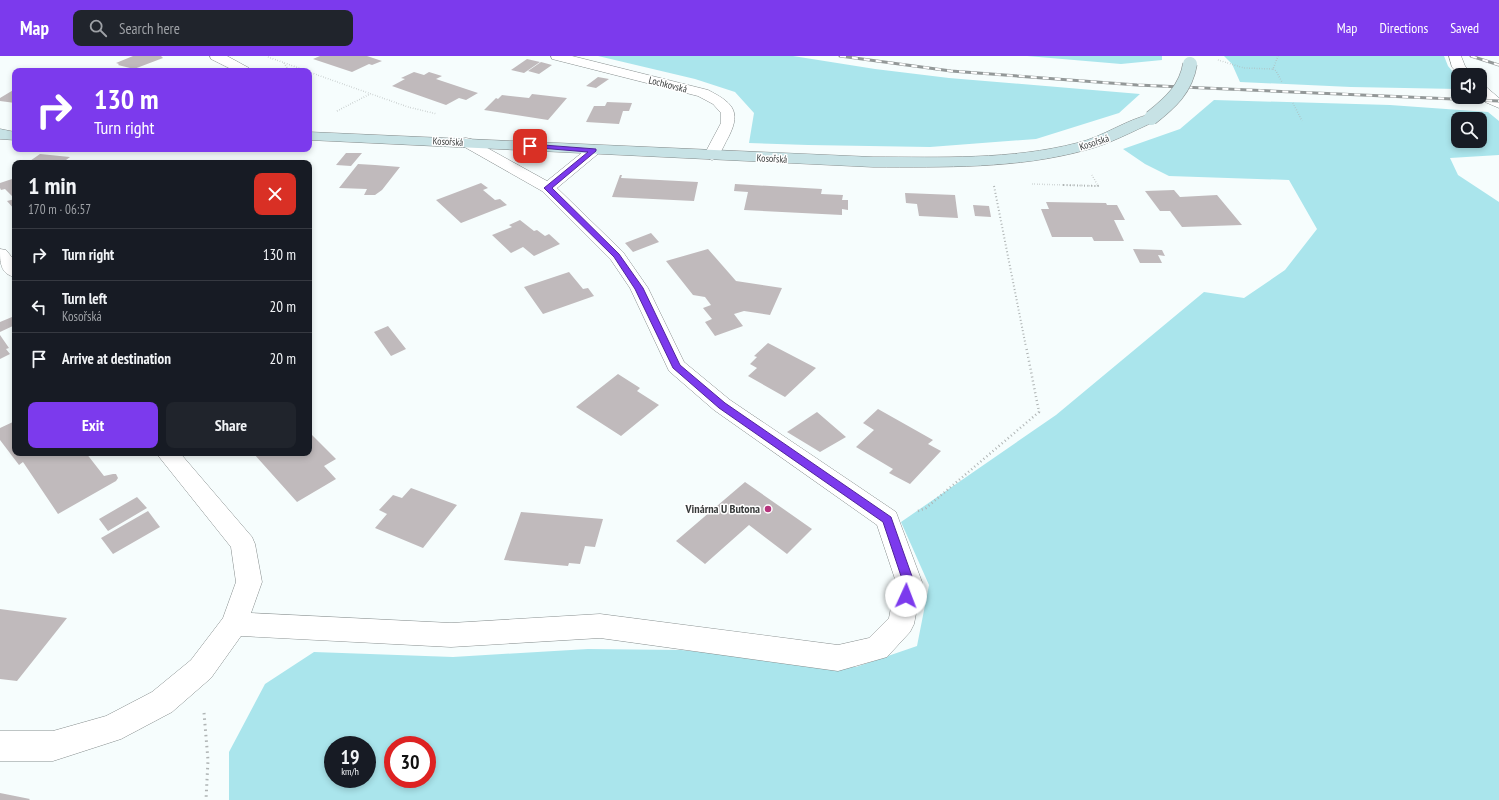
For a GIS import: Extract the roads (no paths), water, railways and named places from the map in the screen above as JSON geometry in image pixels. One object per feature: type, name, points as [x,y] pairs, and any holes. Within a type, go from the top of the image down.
[{"type":"street","points":[[216,56],[239,68]]},
{"type":"street","name":"Lochkovská","points":[[557,56],[703,93],[718,101],[728,113],[728,123],[712,155]]},
{"type":"street","points":[[1455,56],[1460,68]]},
{"type":"street","name":"Kosořská","points":[[312,136],[466,142],[594,150],[873,162],[950,162],[994,160],[1034,156],[1082,146],[1114,135],[1151,118],[1168,105],[1182,89],[1189,76],[1189,60]]},
{"type":"street","points":[[1487,96],[1499,104]]},
{"type":"street","points":[[0,127],[12,126]]},
{"type":"street","points":[[0,133],[3,135],[12,136]]},
{"type":"street","points":[[234,624],[451,635],[600,626],[838,658],[877,648],[901,624],[908,582],[887,519],[722,405],[676,366],[639,288],[616,256],[548,188],[466,142]]},
{"type":"street","points":[[548,188],[594,150]]},
{"type":"street","points":[[0,254],[12,268]]},
{"type":"street","points":[[0,746],[53,746],[111,729],[162,702],[201,669],[234,624],[249,582],[243,544],[170,456]]},
{"type":"railway","points":[[840,56],[951,71],[1137,85],[1499,101]]},
{"type":"railway","points":[[1471,56],[1499,65]]},
{"type":"place","name":"Vinárna U Butona","points":[[768,509]]}]
